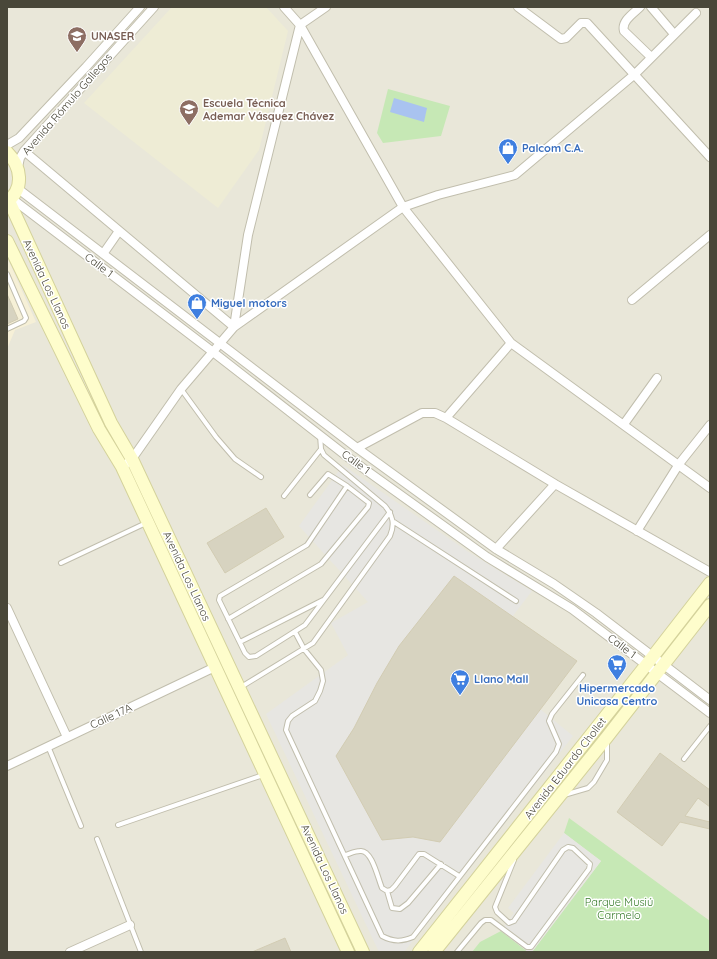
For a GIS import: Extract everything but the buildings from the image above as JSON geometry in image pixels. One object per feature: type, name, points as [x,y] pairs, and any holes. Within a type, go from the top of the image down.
[{"type":"street","name":"Avenida Rómulo Gallegos","points":[[7,145],[19,138],[140,7]]},
{"type":"street","name":"Avenida Rómulo Gallegos","points":[[18,167],[20,158],[24,151],[154,7]]},
{"type":"street","points":[[284,7],[300,25],[403,206],[511,343],[710,488]]},
{"type":"street","points":[[234,327],[248,235],[300,25],[326,7]]},
{"type":"street","points":[[518,7],[561,39],[566,38],[581,23],[587,24],[636,72],[710,156]]},
{"type":"street","points":[[640,7],[622,27],[649,59]]},
{"type":"street","points":[[651,7],[674,34]]},
{"type":"street","points":[[122,467],[132,459],[182,389],[234,327],[403,206],[438,195],[515,176],[636,72],[696,13]]},
{"type":"street","points":[[24,151],[234,327]]},
{"type":"street","points":[[7,152],[13,158],[18,167],[19,178],[11,197]]},
{"type":"street","name":"Calle 1","points":[[11,197],[103,254],[357,448],[496,549],[554,584],[596,613],[650,660]]},
{"type":"street","name":"Calle 1","points":[[11,197],[349,458],[487,557],[572,609],[710,700]]},
{"type":"street","name":"Avenida Los Llanos","points":[[11,197],[111,423],[132,459],[363,952]]},
{"type":"street","points":[[103,254],[119,231]]},
{"type":"street","points":[[632,300],[710,235]]},
{"type":"street","name":"Avenida Los Llanos","points":[[7,241],[99,429],[122,467],[348,952]]},
{"type":"street","points":[[446,418],[511,343]]},
{"type":"street","points":[[624,424],[657,378]]},
{"type":"street","points":[[357,448],[422,413],[435,413],[446,418],[555,484],[710,572]]},
{"type":"street","points":[[637,531],[678,464],[710,425]]},
{"type":"street","points":[[496,549],[555,484]]},
{"type":"street","name":"Avenida Eduardo Chollet","points":[[419,952],[710,583]]},
{"type":"street","name":"Avenida Eduardo Chollet","points":[[434,952],[607,737],[710,605]]},
{"type":"street","points":[[7,608],[67,737]]},
{"type":"street","name":"Calle 17A","points":[[7,766],[215,667]]},
{"type":"street","name":"Calle 1","points":[[661,668],[710,713]]},
{"type":"street","points":[[70,952],[130,925]]},
{"type":"lane","points":[[7,274],[26,318],[24,321],[7,330]]},
{"type":"lane","points":[[182,389],[216,437],[235,459],[261,477]]},
{"type":"lane","points":[[240,688],[313,643],[390,536],[393,529],[394,522],[390,512],[385,506],[324,455],[321,449],[320,435]]},
{"type":"lane","points":[[284,496],[321,449]]},
{"type":"lane","points":[[228,619],[321,564],[368,507],[369,503],[328,474],[310,495]]},
{"type":"lane","points":[[347,486],[307,544],[220,596],[219,600],[228,619],[245,653],[249,657],[256,656],[305,625],[390,512]]},
{"type":"lane","points":[[61,563],[148,522]]},
{"type":"lane","points":[[394,522],[516,600]]},
{"type":"lane","points":[[240,642],[325,599]]},
{"type":"lane","points":[[295,632],[304,649],[320,670],[323,681],[315,701],[292,716],[288,721],[286,730],[382,936],[389,940],[404,941],[413,936],[556,752],[559,744],[549,720],[552,714],[583,675]]},
{"type":"lane","points":[[684,759],[710,726]]},
{"type":"lane","points":[[560,796],[588,788],[594,782],[607,760],[607,737]]},
{"type":"lane","points":[[48,746],[82,826]]},
{"type":"lane","points":[[118,825],[265,774]]},
{"type":"lane","points":[[97,839],[141,952]]},
{"type":"lane","points":[[457,952],[485,920],[491,920],[527,947],[531,947],[589,868],[590,864],[573,848],[568,847],[563,850],[514,921],[509,923],[497,912],[495,907],[521,844]]},
{"type":"lane","points":[[345,855],[360,850],[365,851],[370,855],[382,888],[387,891],[392,908],[400,909],[408,903],[441,864]]},
{"type":"lane","points":[[387,891],[391,890],[395,886],[419,854],[424,854],[459,876]]},
{"type":"shaded area","points":[[7,7],[710,7],[710,952],[7,952]]},
{"type":"shaded area","name":"Escuela Técnica Ademar Vásquez Chávez","points":[[172,7],[266,7],[288,31],[259,150],[218,208],[84,103]]},
{"type":"shaded area","points":[[7,257],[36,322],[15,330],[7,349]]},
{"type":"shaded area","points":[[343,465],[467,551],[532,591],[512,617],[399,646],[377,683],[354,728],[336,756],[382,840],[413,837],[440,842],[540,709],[573,736],[404,952],[379,952],[266,714],[348,655],[331,623],[368,602],[299,526]]},
{"type":"shaded area","points":[[564,833],[601,861],[532,952],[528,952],[501,931],[514,913],[508,908]]},
{"type":"green space","points":[[388,89],[450,106],[441,136],[383,143],[377,133]]},
{"type":"green space","name":"Parque Musiú Carmelo","points":[[569,818],[710,921],[710,952],[532,952],[601,861],[564,833]]},
{"type":"green space","points":[[501,931],[528,952],[472,952],[480,942]]},
{"type":"water","points":[[394,98],[427,108],[424,122],[390,112]]},
{"type":"place","name":"UNASER","points":[[77,53]]},
{"type":"place","name":"Escuela Técnica Ademar Vásquez Chávez","points":[[189,126]]},
{"type":"place","name":"Palcom C.A.","points":[[508,165]]},
{"type":"place","name":"Miguel motors","points":[[197,320]]},
{"type":"place","name":"Hipermercado Unicasa Centro","points":[[617,681]]},
{"type":"place","name":"Llano Mall","points":[[460,696]]}]
